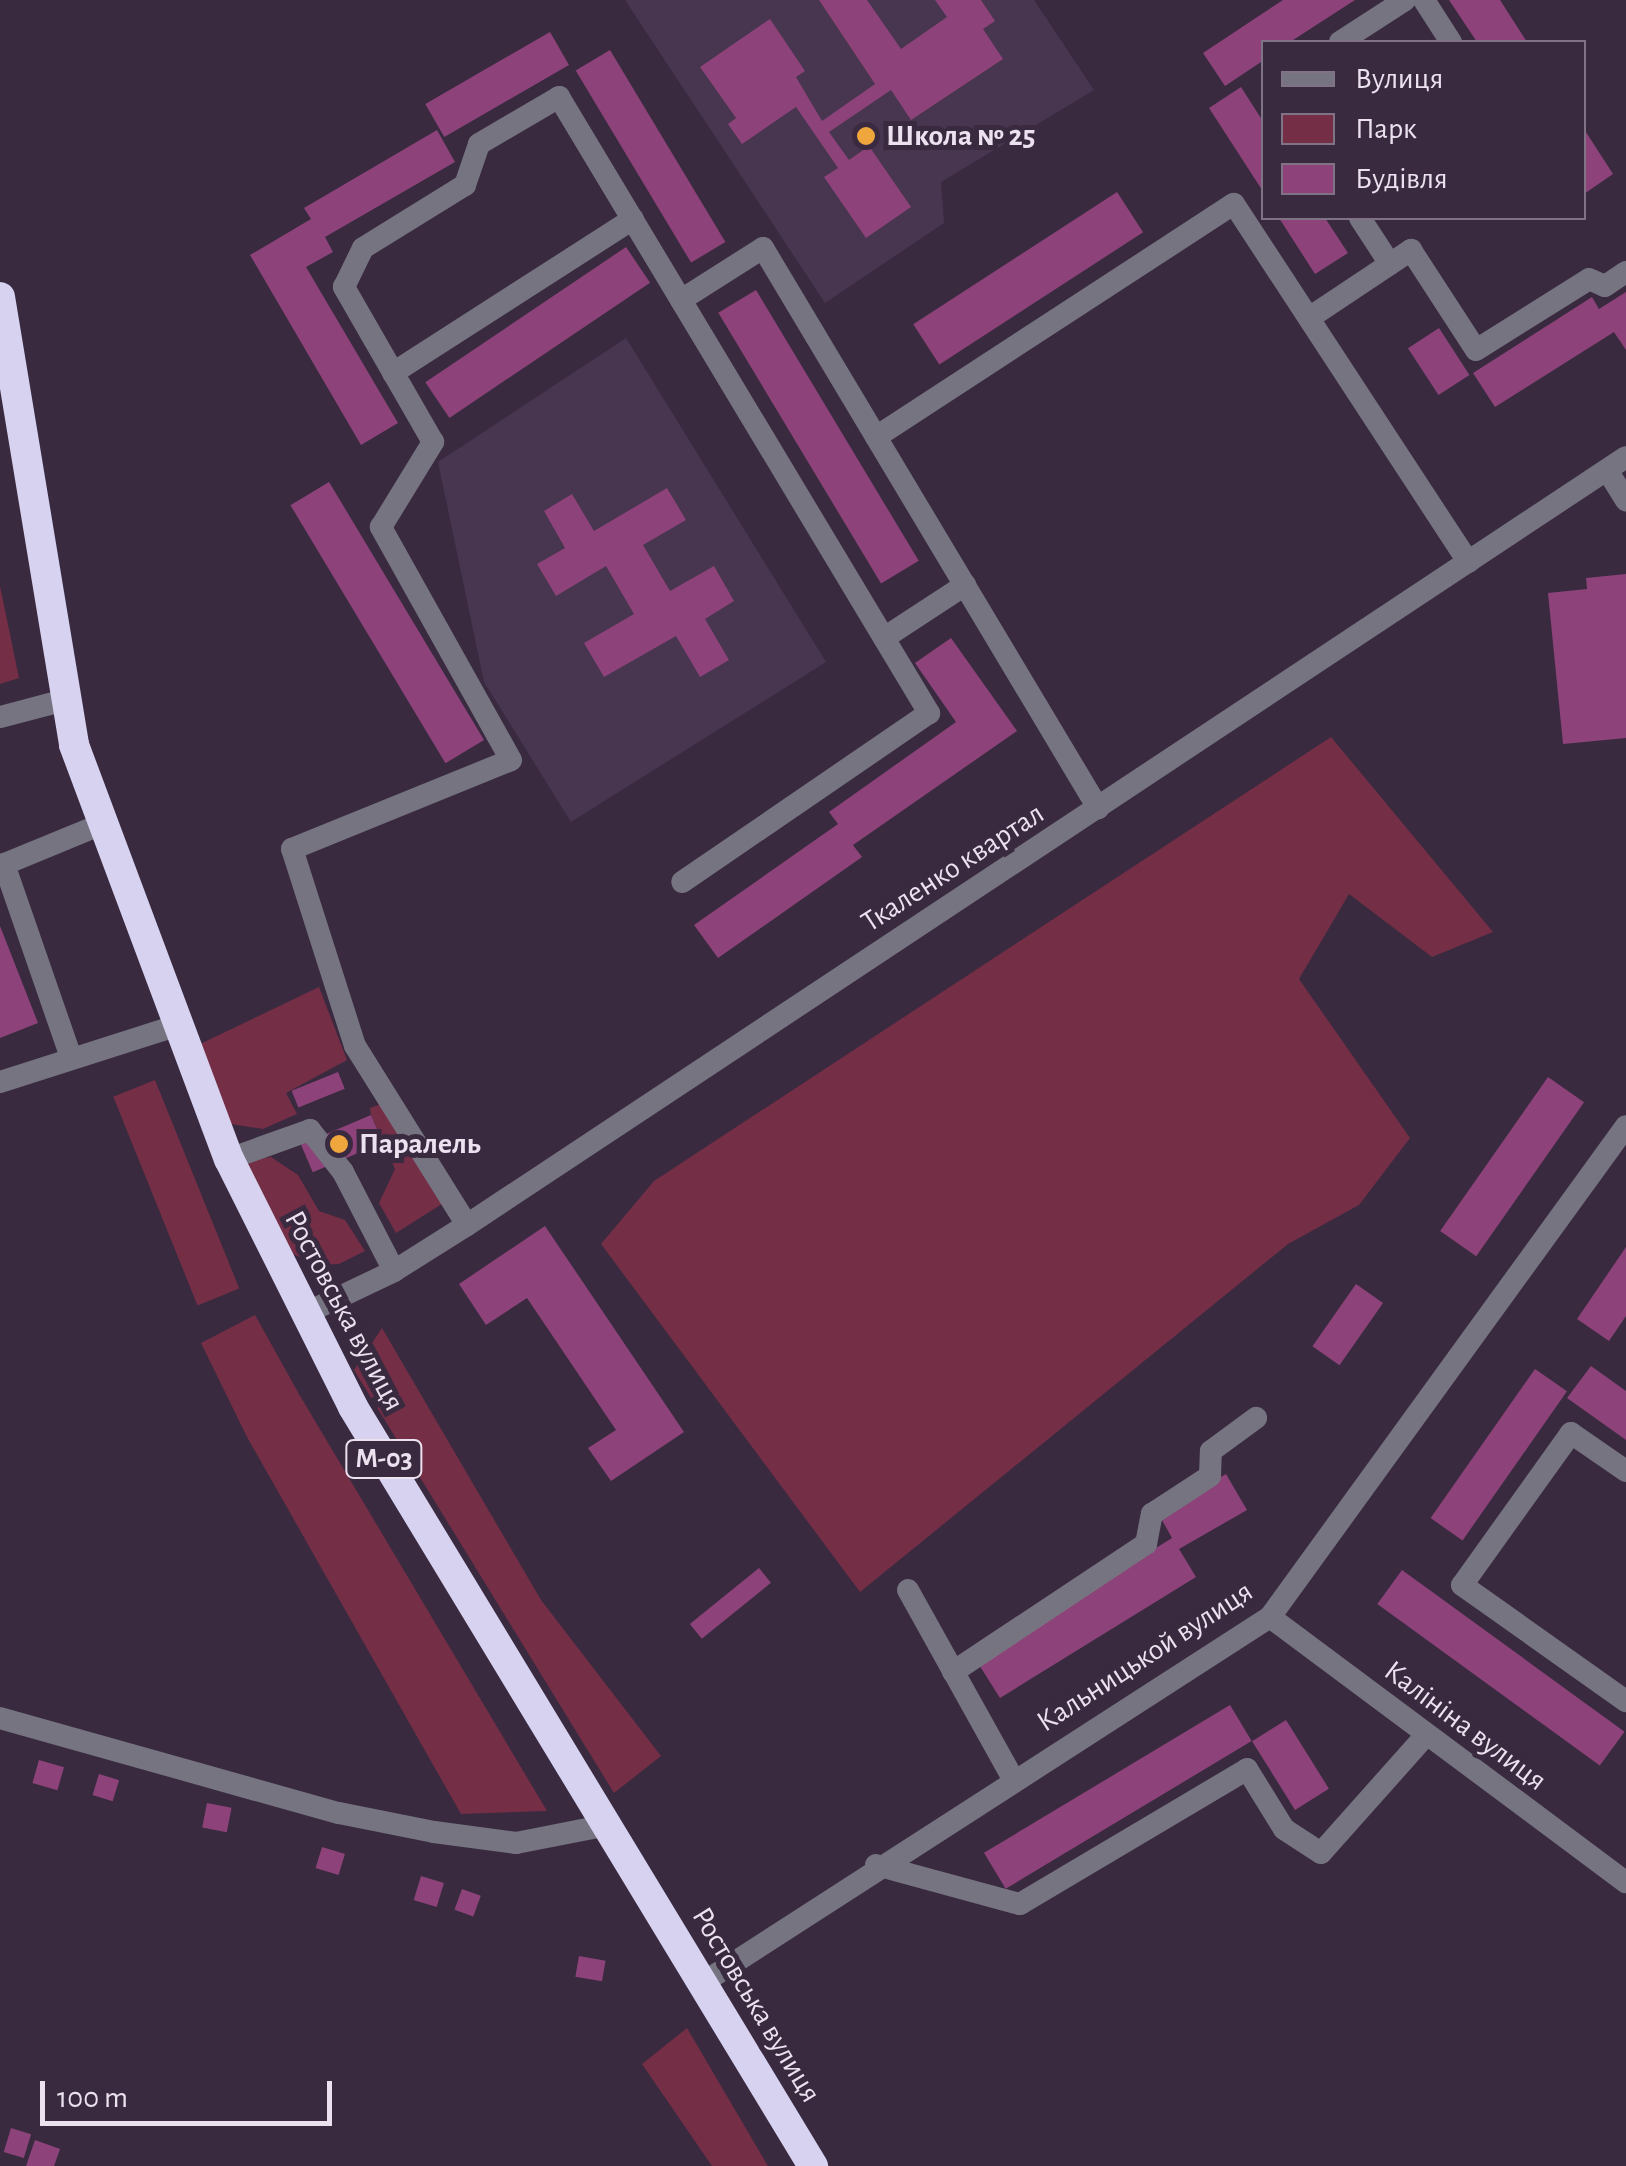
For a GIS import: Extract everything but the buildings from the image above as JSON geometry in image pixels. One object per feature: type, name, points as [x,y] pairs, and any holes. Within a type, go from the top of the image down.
[{"type":"highway","name":"М-03","points":[[0,297],[65,700]]},
{"type":"highway","name":"Ростовська вулиця","points":[[65,700],[102,824],[175,1026],[229,1159],[304,1314],[353,1408],[813,2166]]},
{"type":"street","points":[[1343,40],[1404,0]]},
{"type":"street","points":[[1424,0],[1450,40]]},
{"type":"street","points":[[467,1225],[354,1046],[292,849],[511,760],[381,527],[433,442],[344,287],[363,248],[465,186],[479,144],[560,96],[929,713],[682,882]]},
{"type":"street","points":[[876,436],[1234,204],[1468,562]]},
{"type":"street","points":[[393,373],[633,219]]},
{"type":"street","points":[[1361,220],[1390,264]]},
{"type":"street","points":[[681,300],[763,248],[1098,808]]},
{"type":"street","points":[[1309,318],[1411,250],[1476,350],[1589,279],[1605,286],[1626,272]]},
{"type":"street","points":[[1616,464],[1626,500]]},
{"type":"street","name":"Ткаленко квартал","points":[[304,1314],[394,1271],[467,1225],[1616,464]]},
{"type":"street","points":[[884,638],[965,586]]},
{"type":"street","points":[[0,717],[65,700]]},
{"type":"street","points":[[72,1058],[2,865],[102,824]]},
{"type":"street","points":[[0,1082],[175,1026]]},
{"type":"street","name":"Кальницькой вулиця","points":[[700,1984],[876,1865],[1270,1617],[1626,1126]]},
{"type":"street","points":[[229,1159],[310,1130],[343,1172],[394,1271]]},
{"type":"street","points":[[954,1672],[1146,1544],[1152,1514],[1210,1476],[1211,1450],[1256,1418]]},
{"type":"street","points":[[1626,1471],[1572,1433],[1462,1585],[1626,1701]]},
{"type":"street","points":[[908,1590],[1013,1779]]},
{"type":"street","name":"Калініна вулиця","points":[[1270,1617],[1626,1882]]},
{"type":"street","points":[[0,1718],[340,1813],[434,1832],[516,1843],[608,1825]]},
{"type":"street","points":[[876,1865],[1020,1904],[1247,1769],[1284,1829],[1322,1853],[1426,1735]]},
{"type":"shaded area","name":"Школа № 25","points":[[625,0],[1034,0],[1094,90],[941,182],[944,223],[825,303]]},
{"type":"shaded area","points":[[626,338],[826,662],[571,822],[484,682],[438,462]]},
{"type":"green space","points":[[0,586],[19,678],[0,684]]},
{"type":"green space","points":[[1331,737],[1493,932],[1432,957],[1349,894],[1299,979],[1410,1138],[1359,1205],[1288,1244],[860,1592],[601,1244],[654,1181]]},
{"type":"green space","points":[[319,987],[347,1060],[286,1093],[297,1114],[263,1129],[231,1124],[196,1046]]},
{"type":"green space","points":[[155,1080],[239,1289],[198,1305],[113,1097]]},
{"type":"green space","points":[[381,1104],[445,1202],[396,1233],[379,1203],[395,1169],[371,1115],[370,1108]]},
{"type":"green space","points":[[271,1157],[298,1175],[319,1211],[345,1220],[365,1251],[339,1264],[317,1265],[293,1254],[248,1167],[250,1160]]},
{"type":"green space","points":[[255,1315],[547,1811],[461,1814],[247,1437],[201,1343]]},
{"type":"green space","points":[[382,1328],[541,1600],[661,1756],[614,1793],[354,1370]]},
{"type":"green space","points":[[687,2028],[768,2166],[712,2166],[642,2064]]},
{"type":"place","name":"Школа № 25","points":[[866,136]]},
{"type":"place","name":"Паралель","points":[[339,1144]]}]
